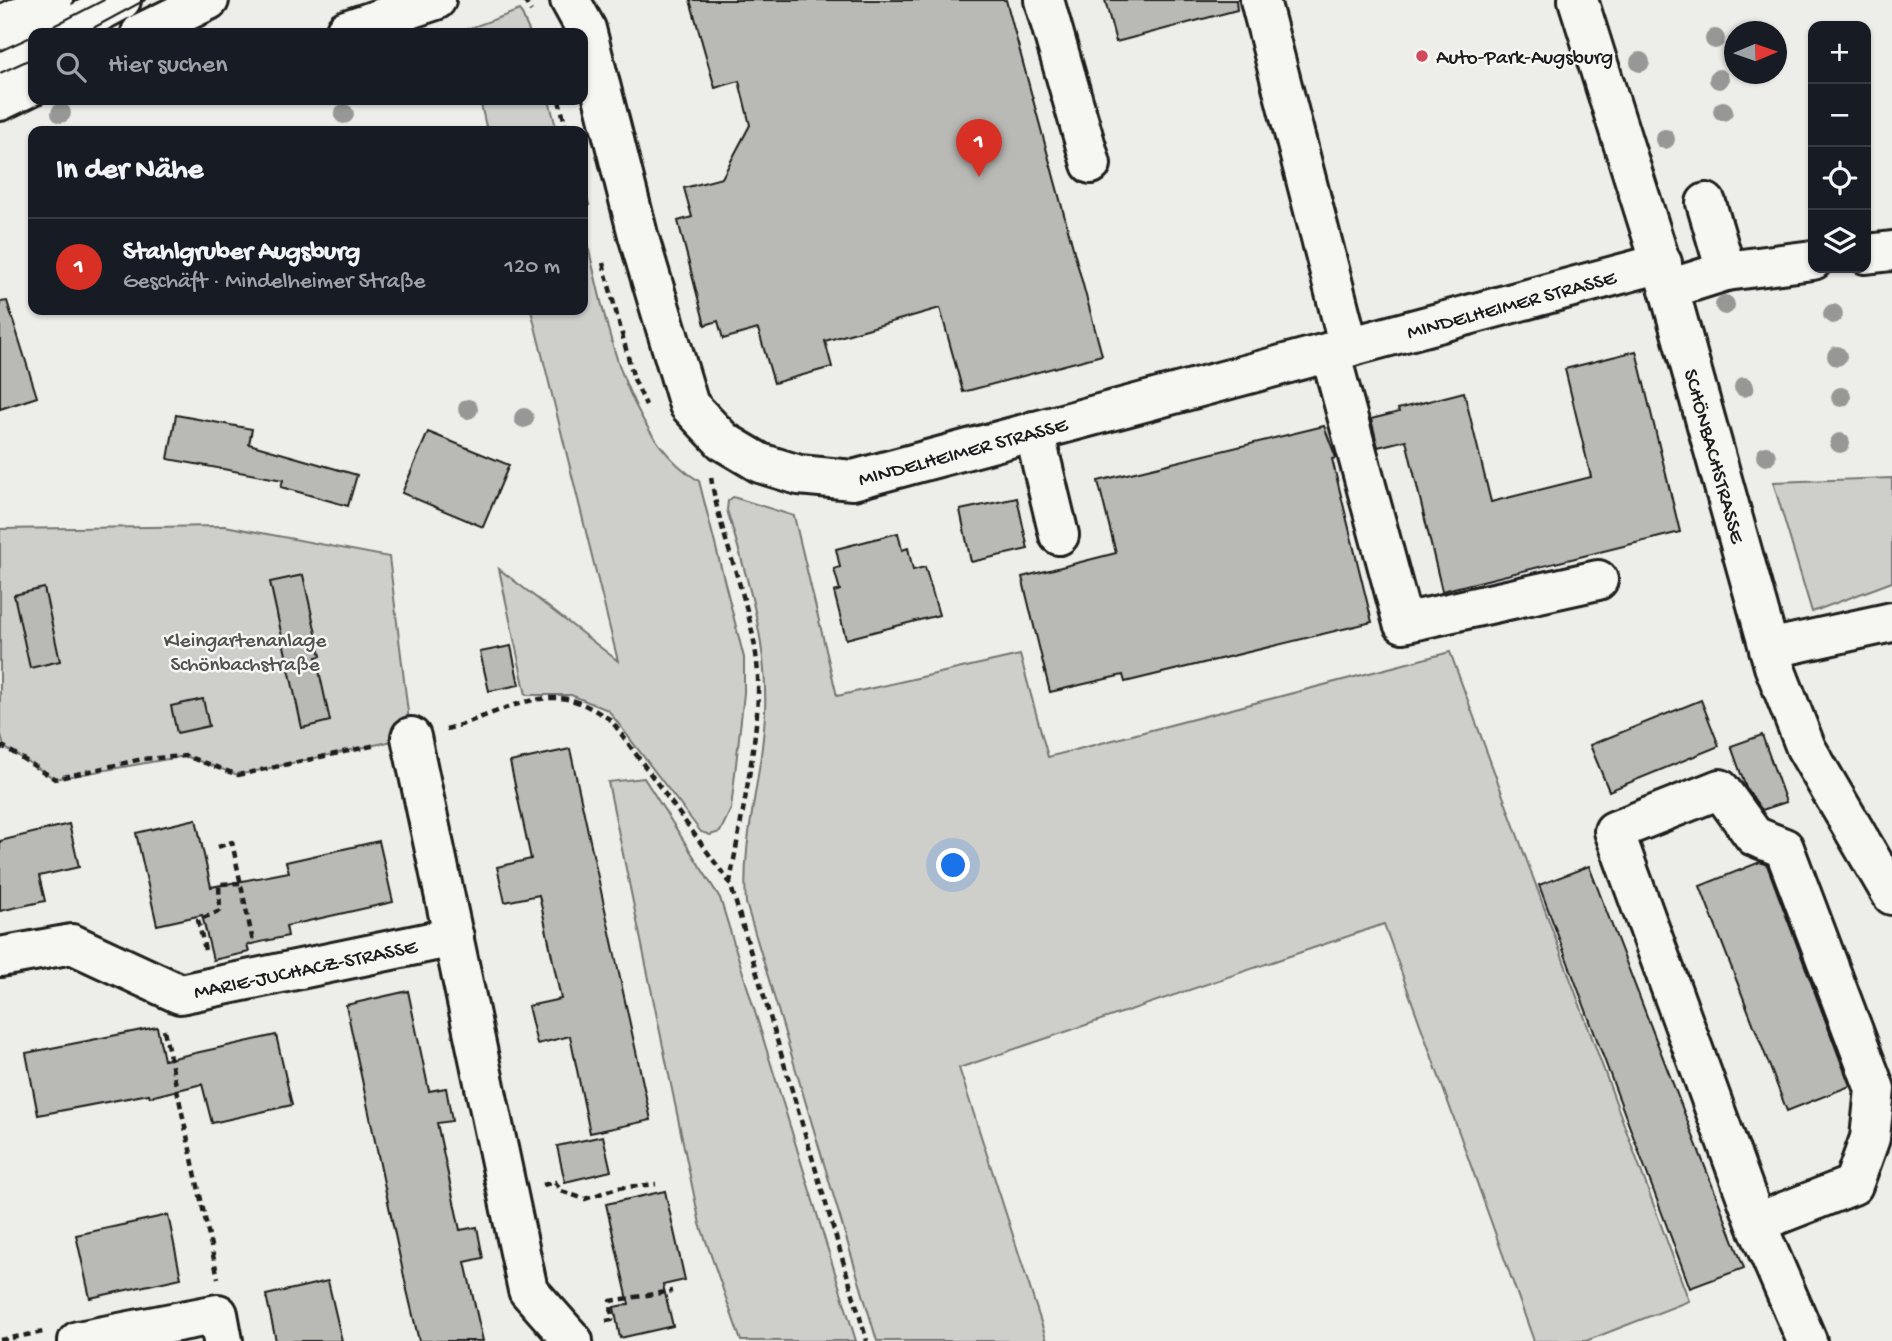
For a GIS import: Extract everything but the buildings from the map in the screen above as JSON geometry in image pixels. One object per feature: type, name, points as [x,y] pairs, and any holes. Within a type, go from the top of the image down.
[{"type":"street","points":[[0,26],[53,0]]},
{"type":"street","points":[[69,28],[121,0]]},
{"type":"street","points":[[151,28],[209,0]]},
{"type":"street","points":[[352,28],[436,0]]},
{"type":"street","name":"MINDELHEIMER STRASSE","points":[[569,0],[585,28]]},
{"type":"street","points":[[1044,0],[1091,164]]},
{"type":"street","points":[[1260,0],[1403,623],[1598,580]]},
{"type":"street","name":"SCHÖNBACHSTRASSE","points":[[1578,0],[1666,276],[1769,649],[1806,748],[1892,895]]},
{"type":"street","name":"MINDELHEIMER STRASSE","points":[[588,37],[642,248],[689,405],[723,441],[760,463],[799,475],[853,480],[1339,350],[1666,276],[1808,261]]},
{"type":"street","points":[[0,61],[28,48]]},
{"type":"street","points":[[0,101],[28,87]]},
{"type":"street","points":[[1706,203],[1726,271]]},
{"type":"street","points":[[1871,253],[1892,251]]},
{"type":"street","points":[[1034,431],[1059,535]]},
{"type":"street","points":[[1769,649],[1892,622]]},
{"type":"street","points":[[411,737],[528,1290],[569,1336]]},
{"type":"street","points":[[1756,1223],[1853,1185],[1870,1138],[1875,1089],[1784,848],[1754,836],[1720,789],[1614,831],[1756,1223],[1807,1341]]},
{"type":"street","name":"MARIE-JUCHACZ-STRASSE","points":[[0,957],[72,944],[180,994],[454,937]]},
{"type":"street","points":[[78,1341],[220,1327]]},
{"type":"path","points":[[560,105],[567,126]]},
{"type":"path","points":[[723,441],[712,458],[715,500],[749,622],[758,674],[749,764],[730,883]]},
{"type":"path","points":[[0,748],[4,747],[55,779],[142,759],[186,756],[238,775],[457,727],[518,703],[566,699],[611,720],[730,883],[867,1341]]},
{"type":"path","points":[[218,847],[232,842],[260,977]]},
{"type":"path","points":[[215,987],[198,920],[220,911],[219,884],[240,883]]},
{"type":"path","points":[[167,988],[162,1018],[220,1287],[220,1327]]},
{"type":"path","points":[[507,1193],[555,1182],[561,1191],[585,1199],[617,1188],[656,1184]]},
{"type":"path","points":[[569,1336],[611,1320],[611,1301],[672,1291]]},
{"type":"green space","points":[[520,10],[528,28],[470,28]]},
{"type":"green space","points":[[481,105],[550,105],[556,126],[486,126]]},
{"type":"green space","points":[[588,246],[609,331],[633,401],[651,432],[672,459],[699,481],[744,658],[744,693],[731,809],[720,832],[710,835],[701,832],[608,710],[571,695],[526,695],[499,569],[618,661],[532,315],[588,315]]},
{"type":"green space","points":[[1892,478],[1892,582],[1812,612],[1773,482]]},
{"type":"green space","points":[[733,497],[794,516],[837,696],[1020,655],[1048,757],[1450,652],[1689,1301],[1586,1341],[1534,1341],[1384,924],[959,1068],[1047,1341],[877,1341],[746,903],[749,831],[763,736],[765,686],[755,610],[727,510],[728,501]]},
{"type":"green space","name":"Kleingartenanlage Schönbachstraße","points":[[225,526],[389,557],[411,737],[238,775],[185,756],[55,779],[4,747],[0,731],[0,529]]},
{"type":"green space","points":[[644,778],[720,898],[856,1341],[741,1341],[700,1224],[608,782]]},
{"type":"tram line","points":[[50,28],[104,0]]},
{"type":"tram line","points":[[93,28],[145,0]]},
{"type":"tram line","points":[[0,51],[28,38]]},
{"type":"tram line","points":[[0,73],[28,60]]},
{"type":"place","name":"Auto-Park-Augsburg","points":[[1422,56]]},
{"type":"place","name":"Stahlgruber Augsburg","points":[[979,177]]}]
